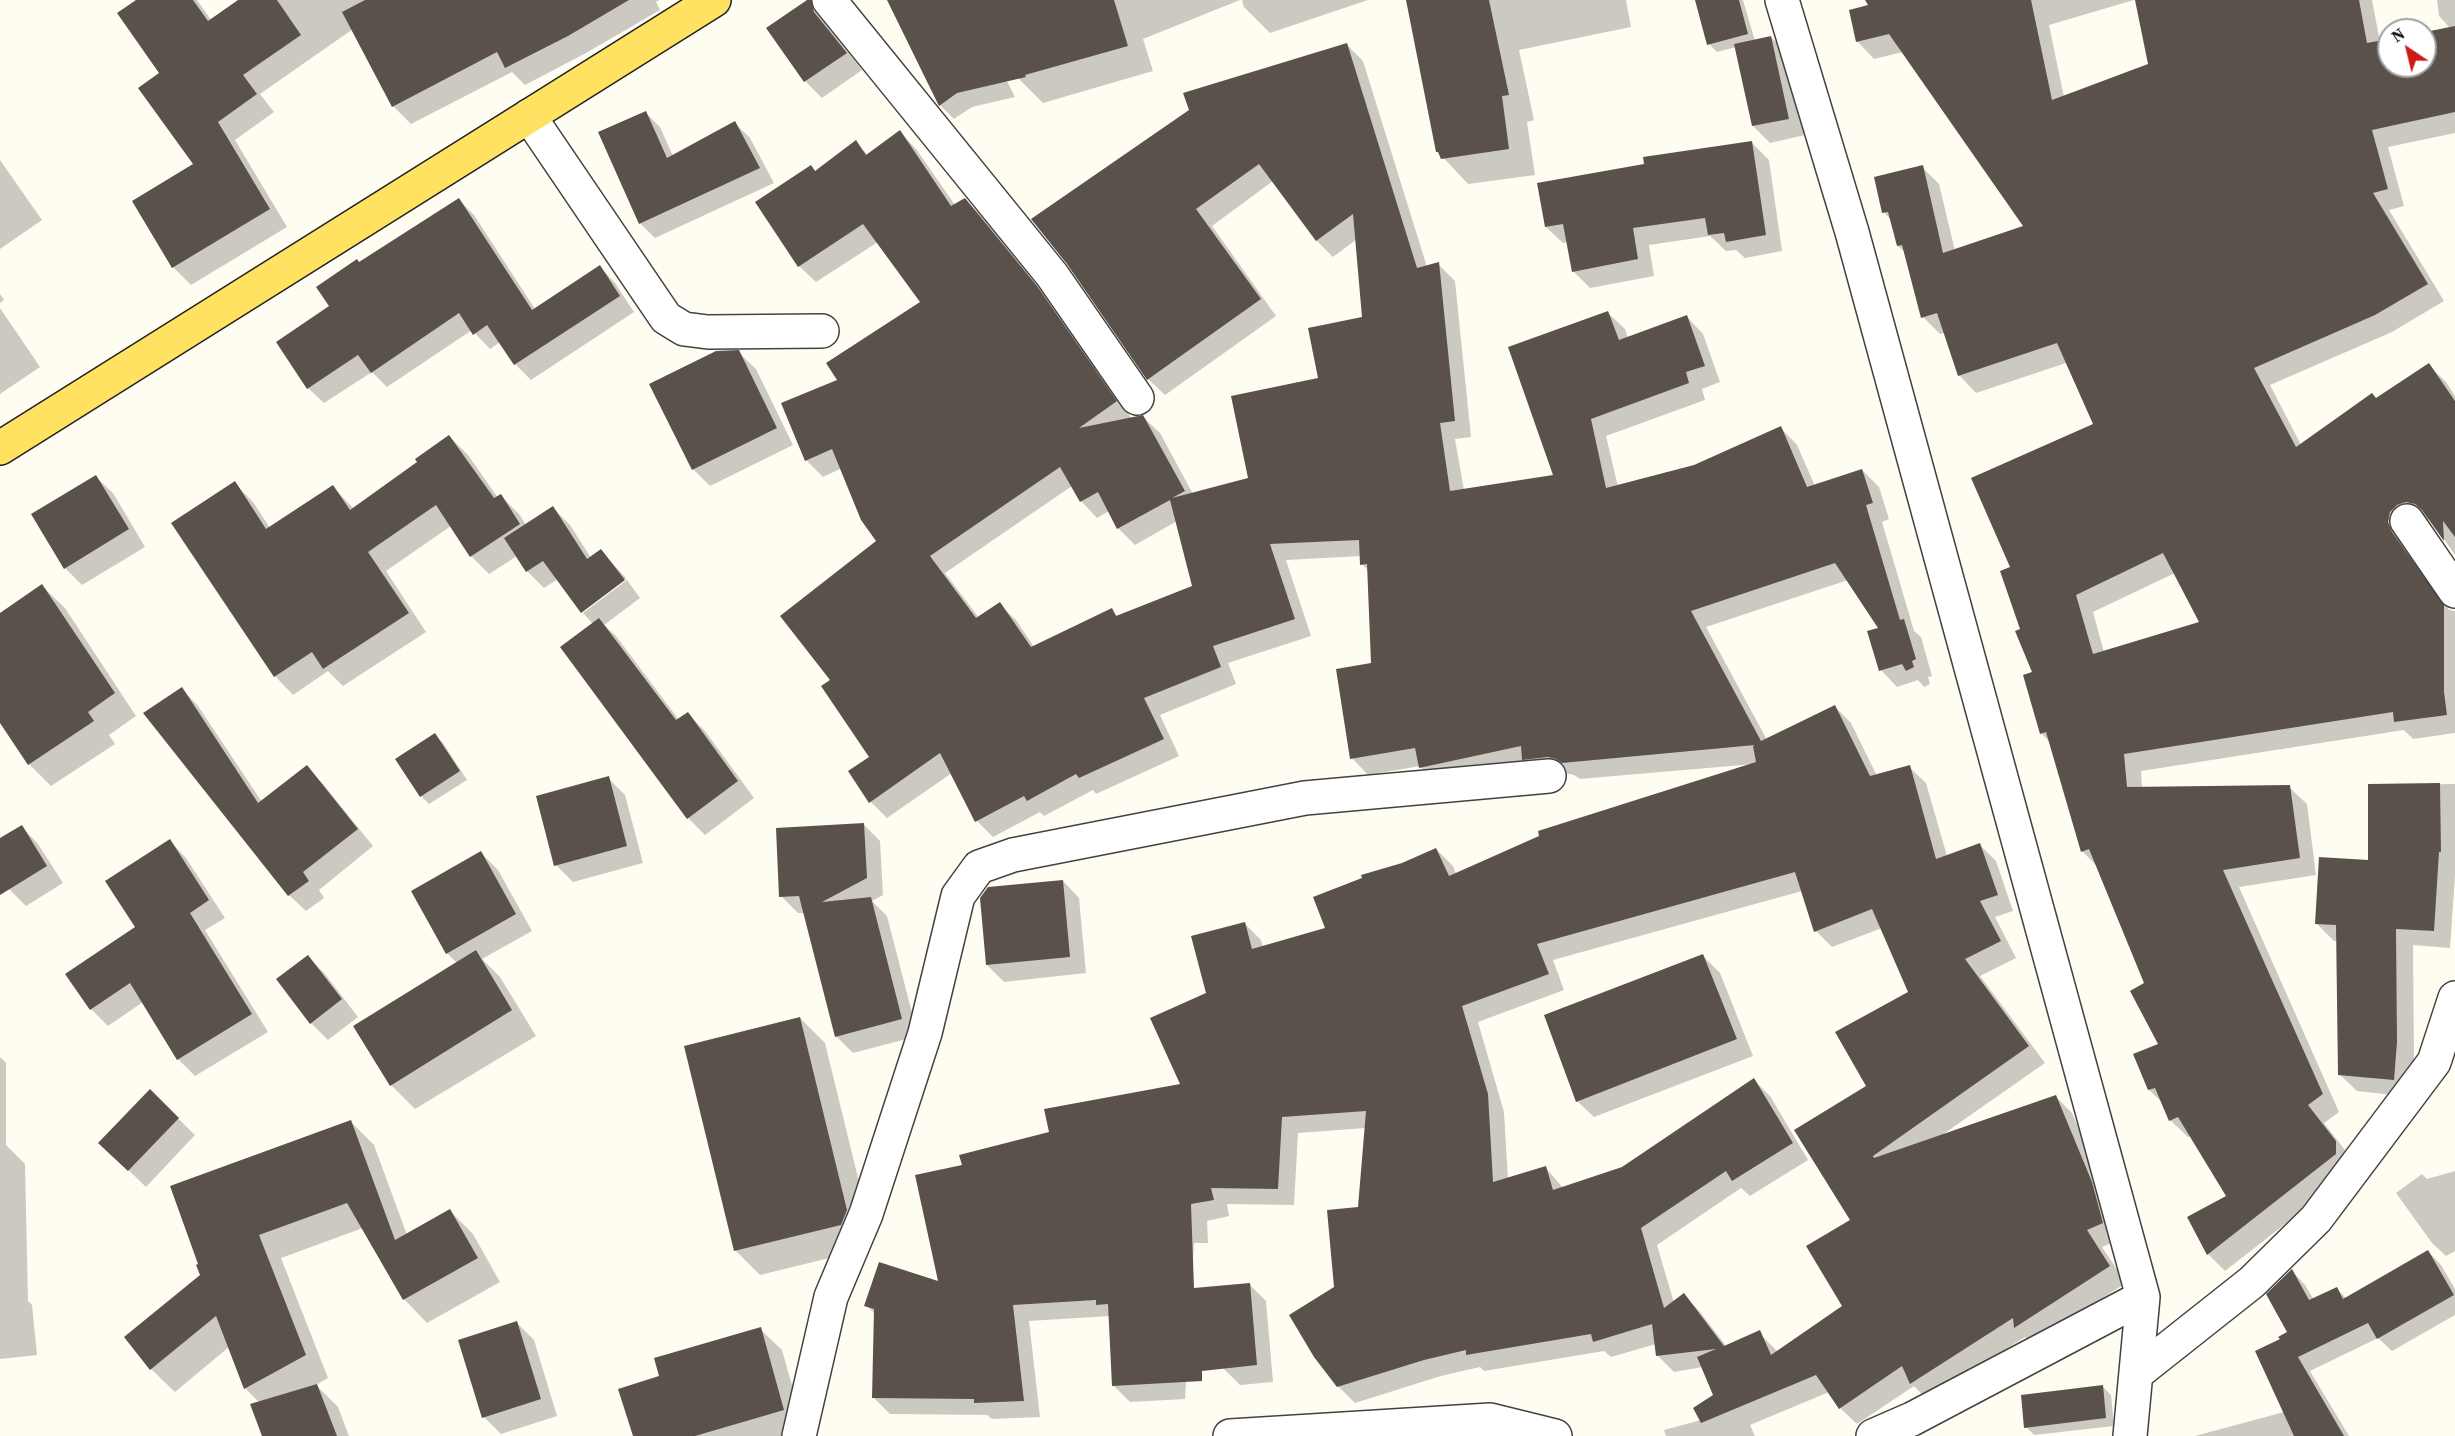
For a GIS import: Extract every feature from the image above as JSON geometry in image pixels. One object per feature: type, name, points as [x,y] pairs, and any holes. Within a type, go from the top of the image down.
[{"type":"main road","points":[[0,448],[714,0]]},
{"type":"street","points":[[829,0],[1052,275],[1137,398]]},
{"type":"street","points":[[1782,0],[1852,231],[2143,1297],[2130,1436]]},
{"type":"street","points":[[529,116],[666,318],[684,329],[708,332],[822,331]]},
{"type":"street","points":[[2406,521],[2455,591]]},
{"type":"street","points":[[799,1436],[831,1297],[866,1214],[925,1033],[958,896],[979,867],[1013,855],[1305,798],[1550,776]]},
{"type":"street","points":[[2137,1372],[2252,1282],[2316,1219],[2434,1062],[2455,998]]},
{"type":"street","points":[[1873,1436],[1912,1419],[2143,1297]]},
{"type":"street","points":[[1230,1436],[1490,1420],[1555,1436]]},
{"type":"building","points":[[136,0],[193,0],[208,21],[238,0],[277,0],[301,35],[243,75],[257,94],[218,122],[270,209],[172,268],[132,201],[193,164],[138,88],[159,73],[117,13]]},
{"type":"building","points":[[365,0],[629,0],[568,36],[505,68],[497,52],[392,107],[342,12]]},
{"type":"building","points":[[807,0],[811,0],[814,12],[847,53],[804,82],[766,28]]},
{"type":"building","points":[[887,0],[1114,0],[1128,46],[1025,75],[1026,77],[957,93],[939,106]]},
{"type":"building","points":[[1406,0],[1489,0],[1509,95],[1502,96],[1509,149],[1441,159],[1436,152]]},
{"type":"building","points":[[1695,0],[1739,0],[1748,34],[1707,45]]},
{"type":"building","points":[[1865,0],[2031,0],[2052,100],[2148,64],[2135,0],[2359,0],[2367,43],[2377,41],[2377,78],[2437,78],[2437,30],[2455,26],[2455,112],[2372,130],[2388,189],[2373,193],[2428,284],[2375,315],[2254,368],[2296,447],[2372,393],[2376,398],[2429,363],[2455,401],[2455,537],[2443,521],[2444,541],[2422,510],[2415,504],[2406,502],[2397,505],[2390,512],[2388,522],[2392,532],[2444,605],[2444,692],[2447,715],[2394,722],[2393,712],[2124,754],[2127,787],[2290,785],[2300,858],[2223,870],[2323,1094],[2308,1105],[2336,1141],[2336,1154],[2207,1255],[2187,1217],[2226,1196],[2178,1117],[2169,1121],[2155,1088],[2148,1090],[2133,1054],[2158,1044],[2130,991],[2144,983],[2089,849],[2081,852],[2046,732],[2040,734],[2023,675],[2032,672],[2015,631],[2020,629],[2000,571],[2010,567],[1971,478],[2093,424],[2057,343],[1958,376],[1937,313],[1921,318],[1902,245],[1897,246],[1888,212],[1882,213],[1874,177],[1923,165],[1943,253],[2023,226],[1889,34],[1856,42],[1849,10],[1868,5]],"holes":[[[2163,553],[2199,622],[2093,654],[2076,595]]]},
{"type":"building","points":[[1771,36],[1789,119],[1752,126],[1734,44]]},
{"type":"building","points":[[1347,43],[1417,268],[1439,262],[1455,421],[1440,423],[1450,491],[1553,475],[1508,347],[1608,311],[1619,340],[1687,315],[1705,366],[1686,372],[1689,383],[1591,419],[1606,488],[1694,465],[1781,426],[1807,487],[1862,469],[1873,503],[1866,505],[1900,620],[1904,619],[1916,659],[1912,661],[1914,667],[1906,671],[1902,664],[1879,671],[1867,631],[1878,628],[1835,563],[1691,611],[1761,741],[1835,705],[1870,776],[1910,765],[1936,859],[1980,843],[1998,895],[1980,901],[2001,941],[1965,959],[2029,1046],[1873,1156],[1874,1158],[2056,1095],[2092,1182],[2103,1223],[2087,1230],[2110,1266],[2014,1328],[2013,1318],[1910,1384],[1902,1366],[1839,1409],[1816,1375],[1701,1423],[1693,1408],[1713,1395],[1697,1357],[1716,1349],[1656,1356],[1652,1324],[1593,1342],[1591,1334],[1466,1355],[1466,1350],[1424,1360],[1337,1387],[1314,1357],[1289,1315],[1334,1287],[1327,1210],[1358,1207],[1366,1111],[1282,1117],[1278,1189],[1211,1188],[1214,1200],[1191,1204],[1194,1288],[1250,1283],[1257,1365],[1202,1371],[1202,1381],[1112,1386],[1108,1304],[1096,1305],[1096,1300],[1013,1305],[1024,1401],[974,1403],[974,1399],[872,1398],[874,1309],[864,1306],[879,1262],[938,1281],[915,1175],[962,1165],[959,1155],[1049,1132],[1044,1109],[1180,1084],[1150,1018],[1206,993],[1191,936],[1245,922],[1252,949],[1325,928],[1313,897],[1362,878],[1361,875],[1402,863],[1436,848],[1449,876],[1539,836],[1538,831],[1756,762],[1753,746],[1755,745],[1562,763],[1548,757],[1522,760],[1521,746],[1419,768],[1415,748],[1350,759],[1336,669],[1371,663],[1367,564],[1360,565],[1359,540],[1270,544],[1295,619],[1213,646],[1221,667],[1144,698],[1164,739],[1079,778],[1076,774],[1027,801],[1024,796],[975,822],[940,753],[869,803],[848,771],[869,757],[821,686],[830,680],[780,616],[876,541],[861,520],[832,449],[805,461],[781,403],[837,380],[826,363],[920,302],[863,224],[798,267],[755,202],[811,165],[815,171],[856,140],[866,155],[900,130],[951,206],[965,198],[1037,286],[1117,401],[1079,428],[1143,415],[1185,491],[1172,498],[1248,478],[1231,396],[1318,378],[1308,328],[1362,317],[1353,214],[1316,241],[1259,164],[1196,209],[1261,299],[1147,380],[1067,264],[1031,219],[1189,110],[1183,93]],"holes":[[[1060,467],[1080,502],[1098,492],[1117,529],[1170,500],[1192,586],[1116,616],[1112,608],[1031,647],[1000,602],[976,618],[930,556]],[[1795,872],[1814,932],[1872,909],[1908,992],[1835,1032],[1866,1086],[1794,1130],[1850,1220],[1806,1246],[1842,1306],[1771,1355],[1760,1330],[1724,1346],[1684,1293],[1664,1308],[1641,1228],[1726,1171],[1732,1181],[1793,1143],[1754,1078],[1622,1167],[1553,1190],[1546,1166],[1493,1182],[1488,1094],[1462,1006],[1549,974],[1537,944]]]},
{"type":"building","points":[[646,111],[667,158],[735,121],[760,168],[639,224],[598,132]]},
{"type":"building","points":[[1752,141],[1766,235],[1726,242],[1724,233],[1708,235],[1705,218],[1633,228],[1638,259],[1572,272],[1563,224],[1545,227],[1537,183],[1644,164],[1643,157]]},
{"type":"building","points":[[459,198],[532,310],[600,265],[620,296],[514,365],[487,325],[473,335],[459,313],[371,373],[358,355],[307,389],[276,342],[329,306],[316,287],[357,259],[359,262]]},
{"type":"building","points":[[739,350],[777,428],[692,470],[649,384],[716,351]]},
{"type":"building","points":[[449,435],[494,498],[501,494],[520,524],[470,557],[436,505],[368,552],[409,613],[323,669],[312,652],[274,677],[171,523],[235,481],[266,529],[333,485],[350,510],[417,462],[415,459]]},
{"type":"building","points":[[96,475],[129,529],[64,569],[31,514]]},
{"type":"building","points":[[553,506],[587,559],[601,549],[625,580],[581,613],[543,561],[526,572],[504,538]]},
{"type":"building","points":[[42,584],[115,693],[88,712],[94,721],[28,765],[0,723],[0,613]]},
{"type":"building","points":[[599,618],[676,720],[688,712],[738,781],[687,819],[560,647]]},
{"type":"building","points":[[182,687],[258,803],[307,765],[358,829],[303,872],[309,881],[288,896],[143,713]]},
{"type":"building","points":[[435,733],[460,771],[420,797],[395,759]]},
{"type":"building","points":[[609,776],[627,846],[554,866],[536,796]]},
{"type":"building","points":[[2440,783],[2441,852],[2439,852],[2434,931],[2396,929],[2397,1042],[2394,1080],[2338,1075],[2336,925],[2315,924],[2319,857],[2368,860],[2368,784]]},
{"type":"building","points":[[864,823],[867,878],[822,902],[871,897],[902,1019],[835,1037],[799,896],[779,897],[776,828]]},
{"type":"building","points":[[22,825],[47,866],[0,895],[0,838]]},
{"type":"building","points":[[170,839],[209,900],[190,913],[252,1014],[177,1060],[130,983],[90,1010],[65,974],[135,927],[105,881]]},
{"type":"building","points":[[481,851],[516,914],[446,954],[411,891]]},
{"type":"building","points":[[1063,880],[1070,957],[986,965],[980,898],[988,887]]},
{"type":"building","points":[[476,950],[512,1010],[390,1086],[353,1026]]},
{"type":"building","points":[[1703,954],[1737,1039],[1576,1102],[1544,1015]]},
{"type":"building","points":[[308,955],[342,999],[310,1024],[276,979]]},
{"type":"building","points":[[800,1017],[847,1210],[841,1225],[734,1251],[684,1046]]},
{"type":"building","points":[[150,1089],[179,1118],[128,1171],[98,1143]]},
{"type":"building","points":[[351,1120],[395,1240],[450,1209],[478,1258],[403,1300],[347,1203],[259,1235],[306,1355],[244,1389],[216,1316],[150,1370],[124,1337],[200,1275],[170,1186]]},
{"type":"building","points":[[2428,1250],[2454,1295],[2377,1339],[2368,1323],[2298,1357],[2344,1436],[2294,1436],[2255,1351],[2280,1339],[2278,1337],[2287,1332],[2266,1294],[2292,1269],[2309,1300],[2337,1287],[2343,1299]]},
{"type":"building","points":[[517,1321],[541,1399],[482,1418],[458,1340]]},
{"type":"building","points":[[761,1327],[784,1410],[695,1436],[633,1436],[618,1389],[659,1376],[654,1358]]},
{"type":"building","points":[[317,1384],[337,1436],[262,1436],[250,1404]]},
{"type":"building","points":[[2103,1385],[2106,1418],[2024,1428],[2021,1395]]}]
